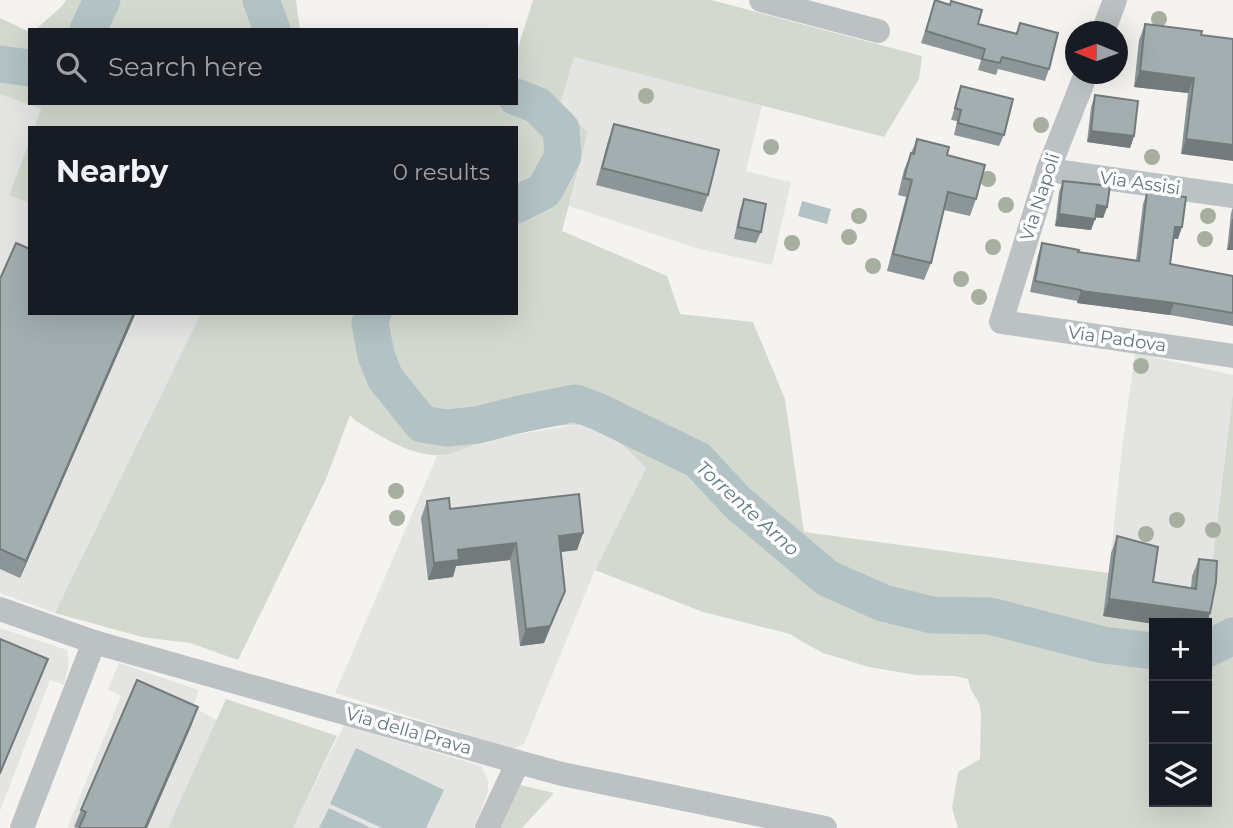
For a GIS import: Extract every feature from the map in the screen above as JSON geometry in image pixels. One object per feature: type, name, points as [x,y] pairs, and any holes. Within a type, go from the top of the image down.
[{"type":"street","points":[[761,0],[878,31]]},
{"type":"street","points":[[1107,21],[1115,0]]},
{"type":"street","name":"Via Napoli","points":[[1001,323],[1048,170],[1082,84]]},
{"type":"street","name":"Via Assisi","points":[[1048,170],[1233,196]]},
{"type":"street","name":"Via Padova","points":[[1001,323],[1233,356]]},
{"type":"street","name":"Via della Prava","points":[[0,609],[94,642],[562,774],[825,828]]},
{"type":"street","points":[[22,828],[94,642]]},
{"type":"street","points":[[487,828],[518,762]]},
{"type":"shaded area","points":[[66,0],[296,0],[300,28],[37,28]]},
{"type":"shaded area","points":[[533,0],[711,0],[922,56],[919,79],[884,137],[574,57],[560,105],[588,133],[562,231],[667,276],[680,314],[753,322],[785,399],[804,532],[1109,573],[1103,616],[1149,623],[1149,807],[1212,807],[1212,618],[1206,618],[1233,392],[1233,828],[958,828],[952,808],[958,772],[980,759],[981,713],[968,679],[916,675],[869,667],[823,653],[790,634],[703,612],[595,570],[646,468],[623,445],[596,428],[584,425],[536,430],[438,455],[402,447],[383,438],[350,415],[326,479],[238,660],[190,643],[142,637],[55,613],[200,315],[518,315],[518,126],[35,126],[41,109],[30,105],[518,105],[518,48]]},
{"type":"shaded area","points":[[0,18],[28,31],[28,104],[0,94]]},
{"type":"shaded area","points":[[574,57],[762,105],[746,171],[791,182],[772,265],[699,249],[569,206],[588,134],[560,105]]},
{"type":"shaded area","points":[[0,94],[41,109],[35,126],[28,126],[28,144],[9,194],[28,202],[28,315],[200,315],[55,613],[0,593]]},
{"type":"shaded area","points":[[28,144],[28,202],[9,195]]},
{"type":"shaded area","points":[[802,201],[831,209],[827,224],[798,216]]},
{"type":"shaded area","points":[[1135,353],[1233,375],[1206,618],[1149,618],[1149,623],[1103,616]]},
{"type":"shaded area","points":[[576,425],[594,427],[610,435],[646,468],[595,570],[524,744],[512,749],[335,693],[437,456],[513,435]]},
{"type":"shaded area","points":[[0,628],[67,650],[69,663],[64,685],[50,680],[0,811]]},
{"type":"shaded area","points":[[119,663],[199,690],[193,707],[217,720],[168,828],[67,828],[121,696],[108,689]]},
{"type":"shaded area","points":[[226,699],[337,736],[293,828],[168,828]]},
{"type":"shaded area","points":[[344,725],[481,766],[488,779],[488,792],[474,828],[293,828]]},
{"type":"shaded area","points":[[356,748],[444,790],[426,828],[382,828],[330,804]]},
{"type":"shaded area","points":[[516,784],[554,793],[522,828],[495,828]]},
{"type":"shaded area","points":[[329,808],[371,828],[319,828]]},
{"type":"building","points":[[935,0],[950,5],[951,1],[982,10],[978,24],[1017,34],[1020,23],[1058,33],[1049,69],[1002,57],[1000,63],[982,59],[985,49],[926,31]]},
{"type":"building","points":[[1145,24],[1202,31],[1201,35],[1233,39],[1233,145],[1186,139],[1194,78],[1140,71]]},
{"type":"building","points":[[961,86],[1013,99],[1004,135],[958,123],[961,110],[955,108]]},
{"type":"building","points":[[1095,95],[1138,101],[1134,136],[1091,131]]},
{"type":"building","points":[[614,124],[719,150],[708,195],[602,168]]},
{"type":"building","points":[[917,139],[949,147],[947,155],[985,165],[976,199],[948,192],[931,263],[893,254],[912,180],[904,178]]},
{"type":"building","points":[[1063,181],[1110,186],[1107,207],[1097,205],[1095,219],[1059,214]]},
{"type":"building","points":[[1147,192],[1186,197],[1182,227],[1175,227],[1170,264],[1233,276],[1233,313],[1081,291],[1035,281],[1042,243],[1079,250],[1078,252],[1139,261]]},
{"type":"building","points":[[744,199],[766,204],[761,232],[738,227]]},
{"type":"building","points":[[16,243],[28,248],[28,315],[133,315],[26,561],[0,549],[0,279]]},
{"type":"building","points":[[579,494],[583,533],[559,536],[565,591],[550,626],[526,629],[516,543],[458,550],[459,560],[434,563],[427,501],[449,498],[450,509]]},
{"type":"building","points":[[1117,536],[1158,547],[1153,582],[1196,589],[1199,559],[1217,561],[1210,613],[1109,599]]},
{"type":"building","points":[[0,639],[48,659],[0,773]]},
{"type":"building","points":[[137,680],[198,707],[145,828],[79,828],[86,812],[81,810]]},
{"type":"waterway","name":"Torrente Arno","points":[[89,28],[102,0]]},
{"type":"waterway","name":"Torrente Arno","points":[[261,0],[271,28]]},
{"type":"waterway","name":"Torrente Arno","points":[[0,64],[28,68]]},
{"type":"waterway","name":"Torrente Arno","points":[[518,98],[537,105],[561,129],[563,156],[544,191],[518,204]]},
{"type":"waterway","name":"Torrente Arno","points":[[372,315],[370,323],[376,355],[385,378],[422,424],[446,428],[477,425],[575,403],[698,460],[738,503],[827,578],[883,603],[932,615],[990,616],[1103,645],[1149,650]]},
{"type":"waterway","name":"Torrente Arno","points":[[1212,646],[1233,636]]}]
